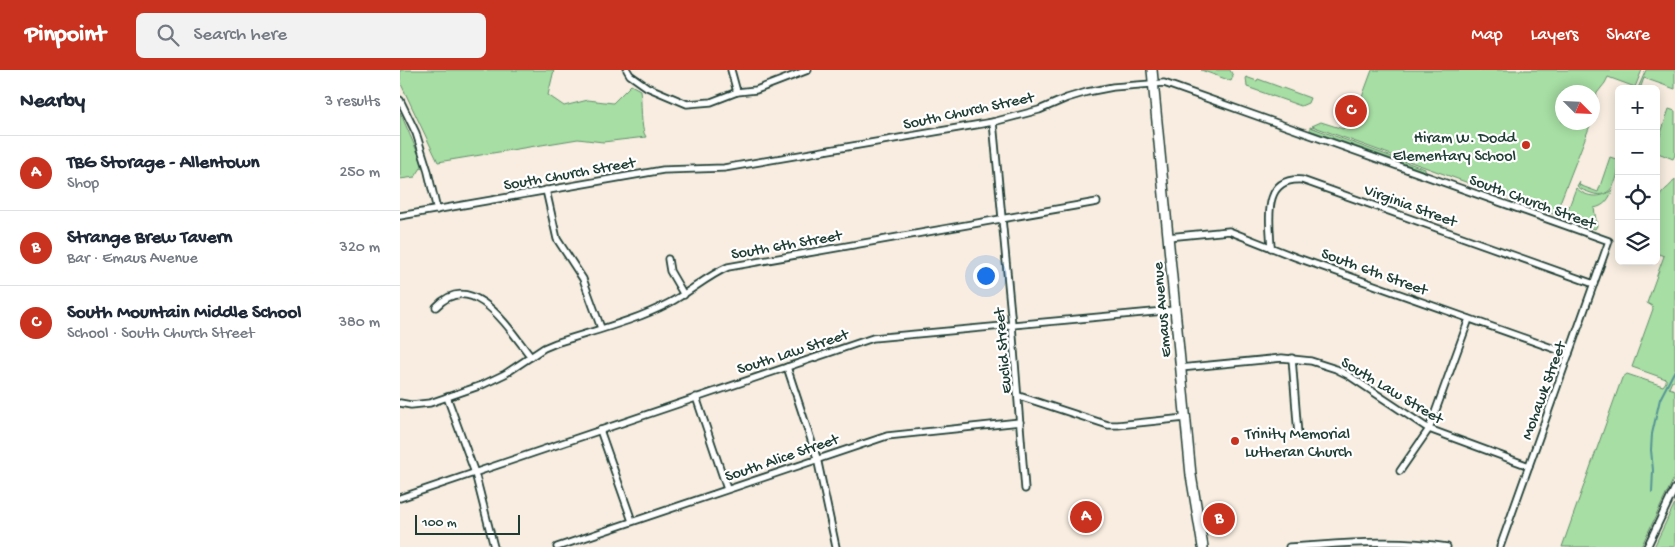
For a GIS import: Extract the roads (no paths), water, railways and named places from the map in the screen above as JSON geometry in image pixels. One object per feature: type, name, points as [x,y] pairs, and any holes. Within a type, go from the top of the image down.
[{"type":"main road","name":"Emaus Avenue","points":[[1152,70],[1191,475],[1203,547]]},
{"type":"street","points":[[627,70],[630,75],[647,87],[687,104],[710,102],[737,92],[756,90],[807,71]]},
{"type":"street","points":[[731,70],[737,92]]},
{"type":"street","name":"South Church Street","points":[[400,216],[663,170],[724,168],[993,122],[1024,114],[1087,92],[1114,87],[1164,83],[1609,241]]},
{"type":"street","points":[[400,100],[416,133],[428,171],[437,210]]},
{"type":"street","name":"Euclid Street","points":[[993,122],[1019,396],[1025,489]]},
{"type":"street","name":"Virginia Street","points":[[1271,248],[1270,208],[1273,194],[1277,188],[1286,182],[1302,180],[1594,284]]},
{"type":"street","points":[[546,190],[557,239],[583,279],[601,328]]},
{"type":"street","name":"South 6th Street","points":[[400,403],[430,403],[488,382],[505,374],[530,357],[556,343],[652,311],[684,295],[718,271],[728,267],[1097,202]]},
{"type":"street","name":"South 6th Street","points":[[1168,237],[1229,231],[1271,248],[1569,354]]},
{"type":"street","name":"Mohawk Street","points":[[1500,547],[1609,241]]},
{"type":"street","points":[[668,259],[670,271],[684,295]]},
{"type":"street","points":[[436,306],[453,295],[480,299],[494,309],[530,357]]},
{"type":"street","name":"South Law Street","points":[[400,498],[873,338],[1175,310]]},
{"type":"street","points":[[1400,471],[1429,429],[1469,319]]},
{"type":"street","name":"South Law Street","points":[[1180,368],[1282,358],[1318,362],[1341,372],[1429,429],[1529,466]]},
{"type":"street","points":[[1292,358],[1298,435]]},
{"type":"street","points":[[787,366],[817,458],[836,547]]},
{"type":"street","points":[[1019,396],[1108,425],[1185,418]]},
{"type":"street","points":[[447,397],[475,472],[494,547]]},
{"type":"street","points":[[696,397],[727,489]]},
{"type":"street","name":"South Alice Street","points":[[557,547],[892,434],[1020,422]]},
{"type":"street","points":[[600,430],[632,521]]},
{"type":"street","points":[[1647,547],[1675,488]]},
{"type":"street","points":[[1289,547],[1416,543],[1447,547]]},
{"type":"waterway","points":[[1652,492],[1652,434],[1660,399],[1675,370]]},
{"type":"place","name":"South Mountain Middle School","points":[[1351,111]]},
{"type":"place","name":"Hiram W. Dodd Elementary School","points":[[1526,145]]},
{"type":"place","name":"Trinity Memorial Lutheran Church","points":[[1235,441]]},
{"type":"place","name":"TBG Storage - Allentown","points":[[1086,517]]},
{"type":"place","name":"Strange Brew Tavern","points":[[1219,519]]}]
